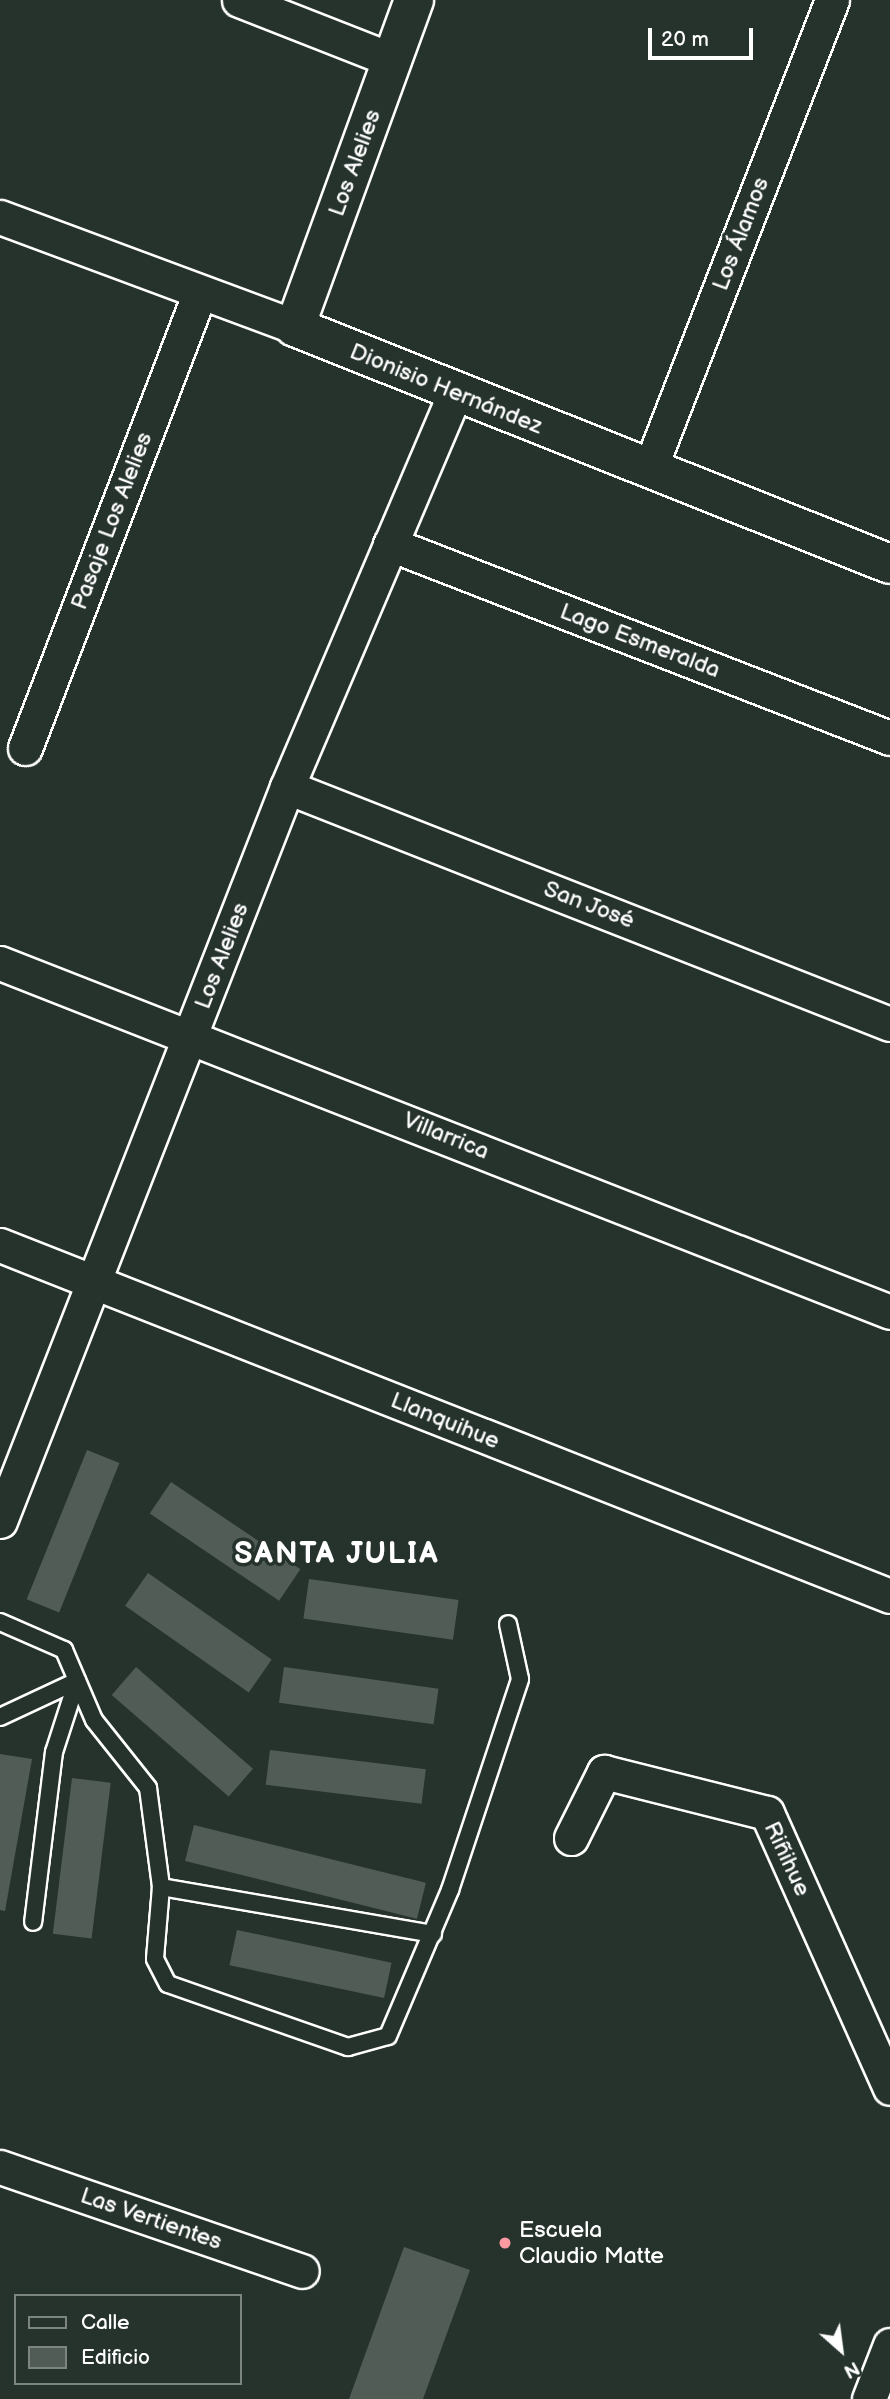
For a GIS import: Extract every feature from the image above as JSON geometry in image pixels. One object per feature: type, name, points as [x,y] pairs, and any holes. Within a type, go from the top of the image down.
[{"type":"street","points":[[239,0],[392,60]]},
{"type":"street","name":"Los Alelies","points":[[295,327],[414,0]]},
{"type":"street","name":"Los Álamos","points":[[649,468],[832,0]]},
{"type":"street","name":"Dionisio Hernández","points":[[0,217],[295,327],[454,395],[649,468],[890,564]]},
{"type":"street","name":"Pasaje Los Alelies","points":[[25,748],[200,293]]},
{"type":"street","name":"Los Alelies","points":[[0,1521],[96,1283],[287,787],[454,395]]},
{"type":"street","name":"Lago Esmeralda","points":[[390,544],[890,738]]},
{"type":"street","name":"San José","points":[[287,787],[890,1024]]},
{"type":"street","name":"Villarrica","points":[[0,964],[191,1035],[890,1312]]},
{"type":"street","name":"Llanquihue","points":[[0,1245],[890,1596]]},
{"type":"street","name":"Riñihue","points":[[571,1838],[604,1772],[766,1813],[890,2088]]},
{"type":"street","name":"Las Vertientes","points":[[0,2167],[302,2271]]},
{"type":"street","points":[[869,2399],[890,2344]]},
{"type":"lane","points":[[0,1622],[64,1650],[94,1720],[148,1788],[161,1887],[155,1959],[168,1984],[348,2047],[388,2036],[433,1934],[520,1679],[508,1624]]},
{"type":"lane","points":[[0,1717],[77,1681]]},
{"type":"lane","points":[[33,1922],[54,1752],[77,1681]]},
{"type":"lane","points":[[161,1887],[433,1934]]},
{"type":"building","points":[[87,1450],[119,1463],[59,1612],[27,1599]]},
{"type":"building","points":[[171,1482],[300,1569],[279,1601],[150,1514]]},
{"type":"building","points":[[148,1573],[272,1660],[249,1692],[125,1606]]},
{"type":"building","points":[[309,1579],[459,1600],[453,1640],[303,1619]]},
{"type":"building","points":[[136,1667],[253,1769],[229,1797],[112,1695]]},
{"type":"building","points":[[284,1667],[438,1689],[433,1724],[279,1703]]},
{"type":"building","points":[[270,1750],[426,1769],[422,1804],[266,1785]]},
{"type":"building","points":[[0,1754],[32,1759],[5,1911],[0,1910]]},
{"type":"building","points":[[72,1778],[111,1783],[92,1939],[53,1934]]},
{"type":"building","points":[[194,1825],[426,1883],[417,1919],[185,1861]]},
{"type":"building","points":[[237,1930],[392,1963],[384,1998],[230,1965]]},
{"type":"building","points":[[404,2247],[470,2270],[423,2399],[349,2399]]},
{"type":"place","name":"Escuela Claudio Matte","points":[[505,2243]]},
{"type":"district","name":"SANTA JULIA","points":[[337,1554]]}]
